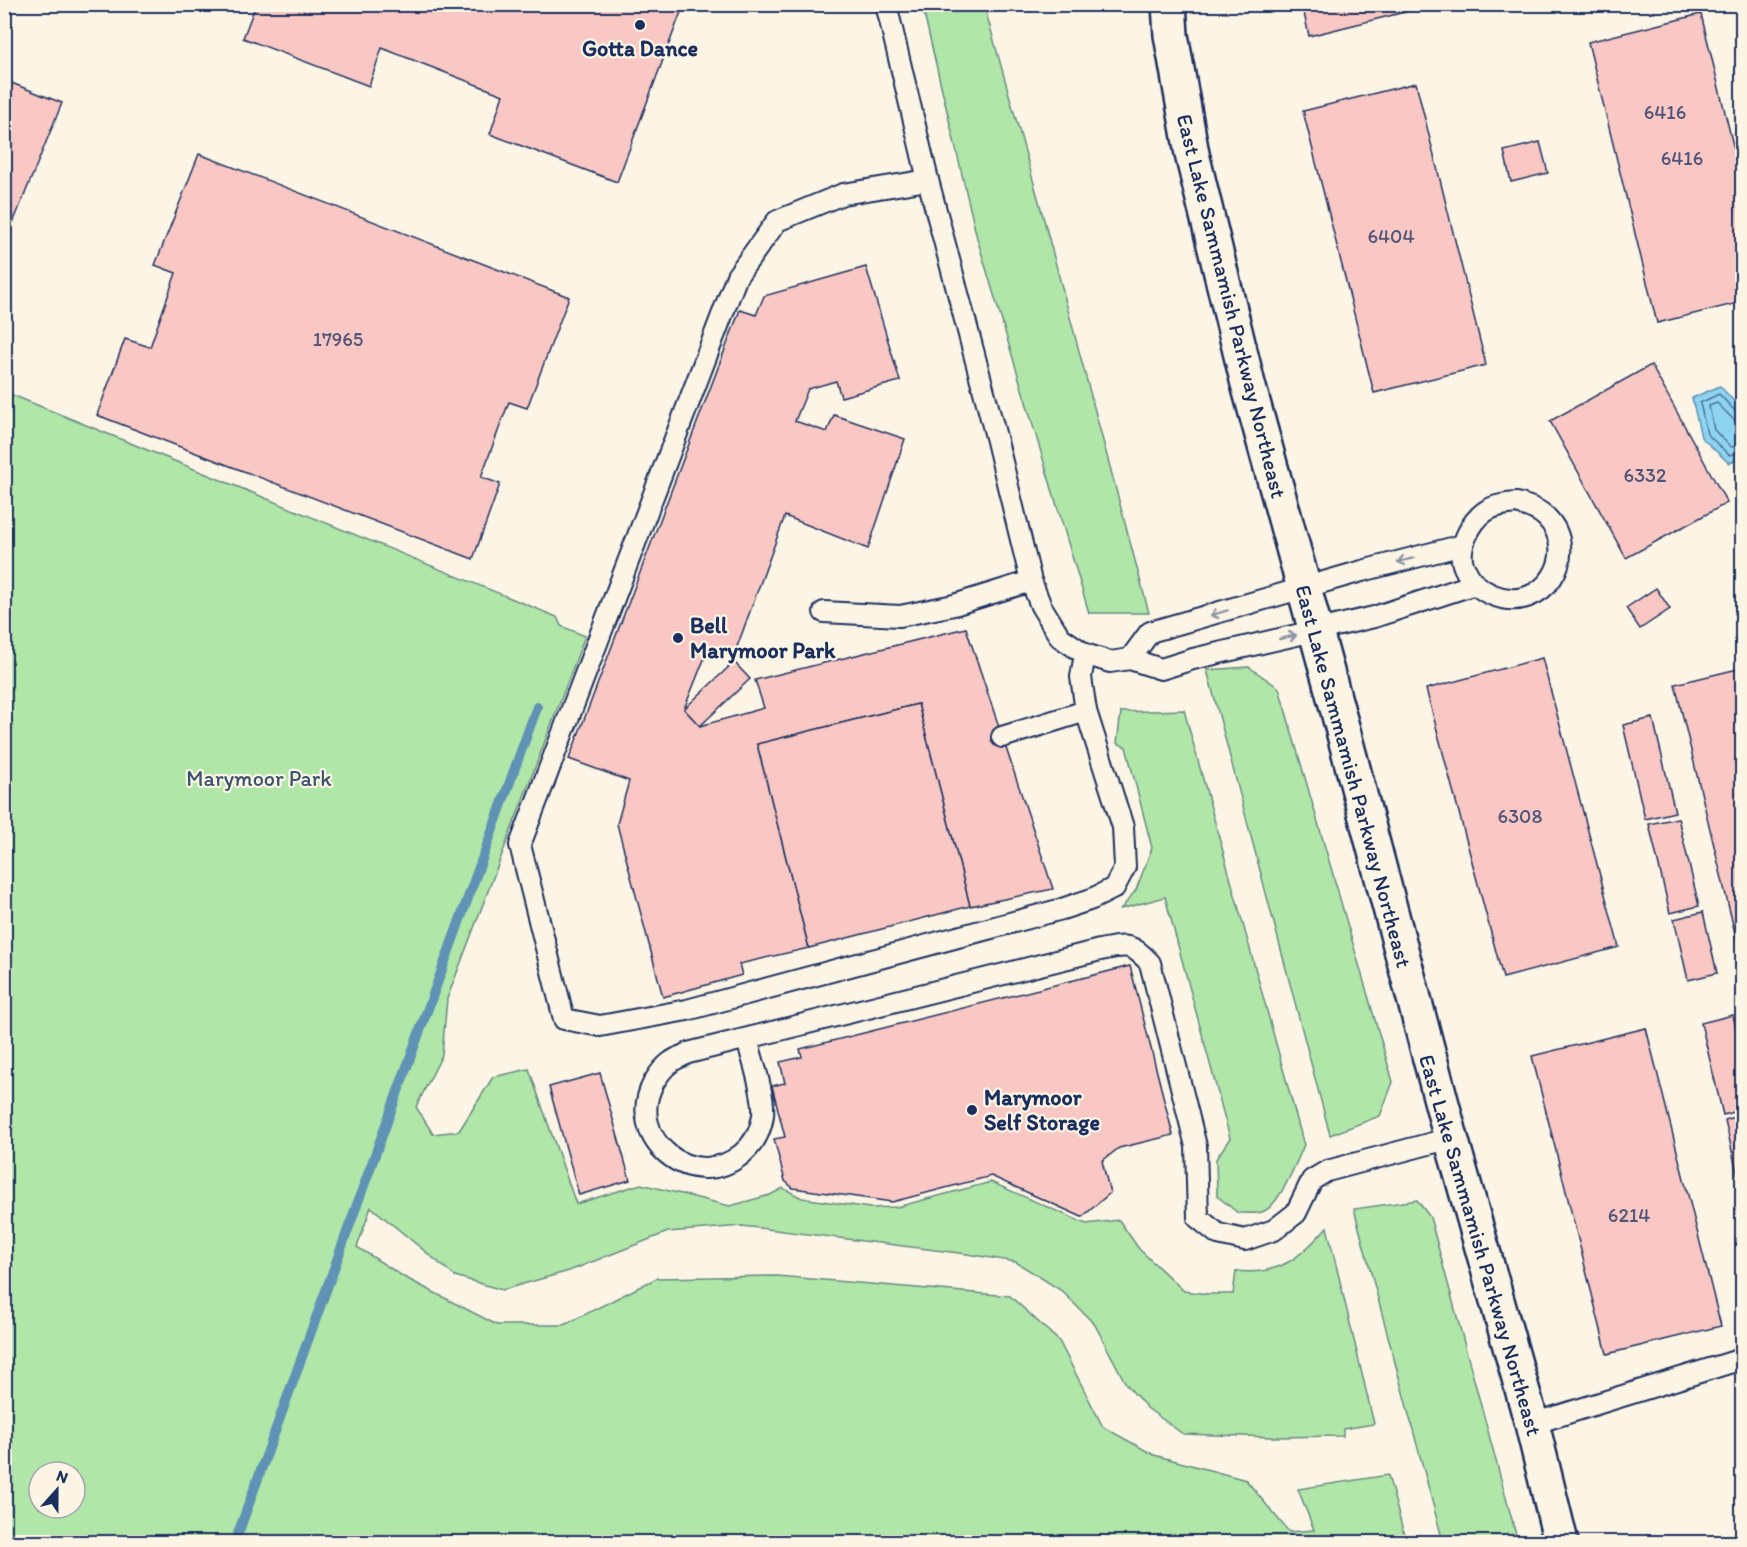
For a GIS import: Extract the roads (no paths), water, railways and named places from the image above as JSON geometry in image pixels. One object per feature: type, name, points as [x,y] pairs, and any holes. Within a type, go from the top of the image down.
[{"type":"main road","name":"East Lake Sammamish Parkway Northeast","points":[[1169,4],[1171,35],[1191,154],[1248,384],[1451,1138],[1532,1424],[1561,1542]]},
{"type":"lane","points":[[886,4],[928,180],[996,437],[1031,581],[1041,606],[1060,637],[1085,654],[1110,662],[1130,659],[1161,669],[1193,659],[1374,617],[1475,584]]},
{"type":"lane","points":[[928,180],[843,194],[777,221],[737,276],[520,845],[564,1019],[600,1026],[687,1010],[1062,909],[1092,899],[1114,888],[1125,867],[1123,827],[1086,711],[1081,677],[1085,654]]},
{"type":"lane","points":[[1517,503],[1545,516],[1554,528],[1559,543],[1560,558],[1555,573],[1533,596],[1517,600],[1500,599],[1475,584],[1462,565],[1463,545],[1475,520],[1487,510],[1501,504],[1517,503]]},
{"type":"lane","points":[[1130,659],[1150,632],[1463,545]]},
{"type":"lane","points":[[824,612],[900,616],[954,605],[1031,581]]},
{"type":"lane","points":[[1002,737],[1086,711]]},
{"type":"lane","points":[[747,1039],[761,1095],[763,1113],[759,1131],[750,1148],[734,1161],[715,1168],[695,1168],[676,1161],[660,1148],[650,1131],[646,1111],[649,1091],[658,1074],[671,1062],[688,1053],[1100,950],[1125,946],[1138,950],[1150,963],[1196,1146],[1198,1218],[1218,1234],[1245,1240],[1274,1230],[1296,1213],[1312,1180],[1327,1171],[1451,1138]]},
{"type":"lane","points":[[1532,1424],[1743,1359]]},
{"type":"water","points":[[1720,386],[1742,410],[1742,457],[1729,463],[1701,437],[1692,398]]},
{"type":"waterway","points":[[235,1542],[537,707]]},
{"type":"place","name":"Gotta Dance","points":[[640,25]]},
{"type":"place","name":"Bell Marymoor Park","points":[[678,638]]},
{"type":"place","name":"Marymoor Self Storage","points":[[972,1110]]},
{"type":"park label","name":"Marymoor Park","points":[[259,778]]}]
